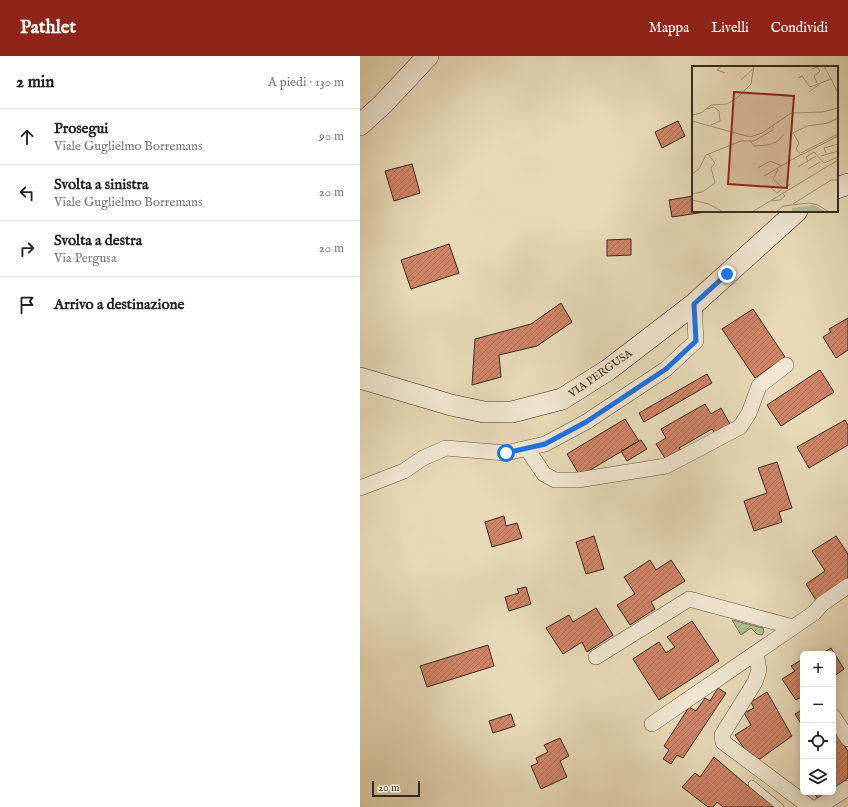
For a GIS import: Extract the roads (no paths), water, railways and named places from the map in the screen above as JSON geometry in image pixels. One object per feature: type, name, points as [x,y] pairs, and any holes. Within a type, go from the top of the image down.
[{"type":"main road","points":[[360,125],[383,104],[428,56]]},
{"type":"main road","points":[[838,188],[848,184]]},
{"type":"main road","name":"VIA PERGUSA","points":[[360,378],[451,406],[484,412],[512,412],[562,399],[589,383],[694,304],[796,212]]},
{"type":"street","points":[[360,488],[404,471],[423,458],[446,448],[506,453],[545,444],[586,422],[666,369],[696,341],[694,304]]},
{"type":"street","points":[[527,449],[544,474],[555,480],[578,480],[666,466],[718,440],[740,427],[749,413],[759,386],[786,365]]},
{"type":"street","points":[[652,724],[793,627],[848,586]]},
{"type":"street","points":[[596,658],[689,598],[793,627]]},
{"type":"street","points":[[756,653],[759,670],[755,682],[722,735],[723,742],[810,807]]},
{"type":"street","points":[[836,721],[848,739]]},
{"type":"street","points":[[818,807],[848,788]]},
{"type":"lane","points":[[752,784],[780,807]]}]
